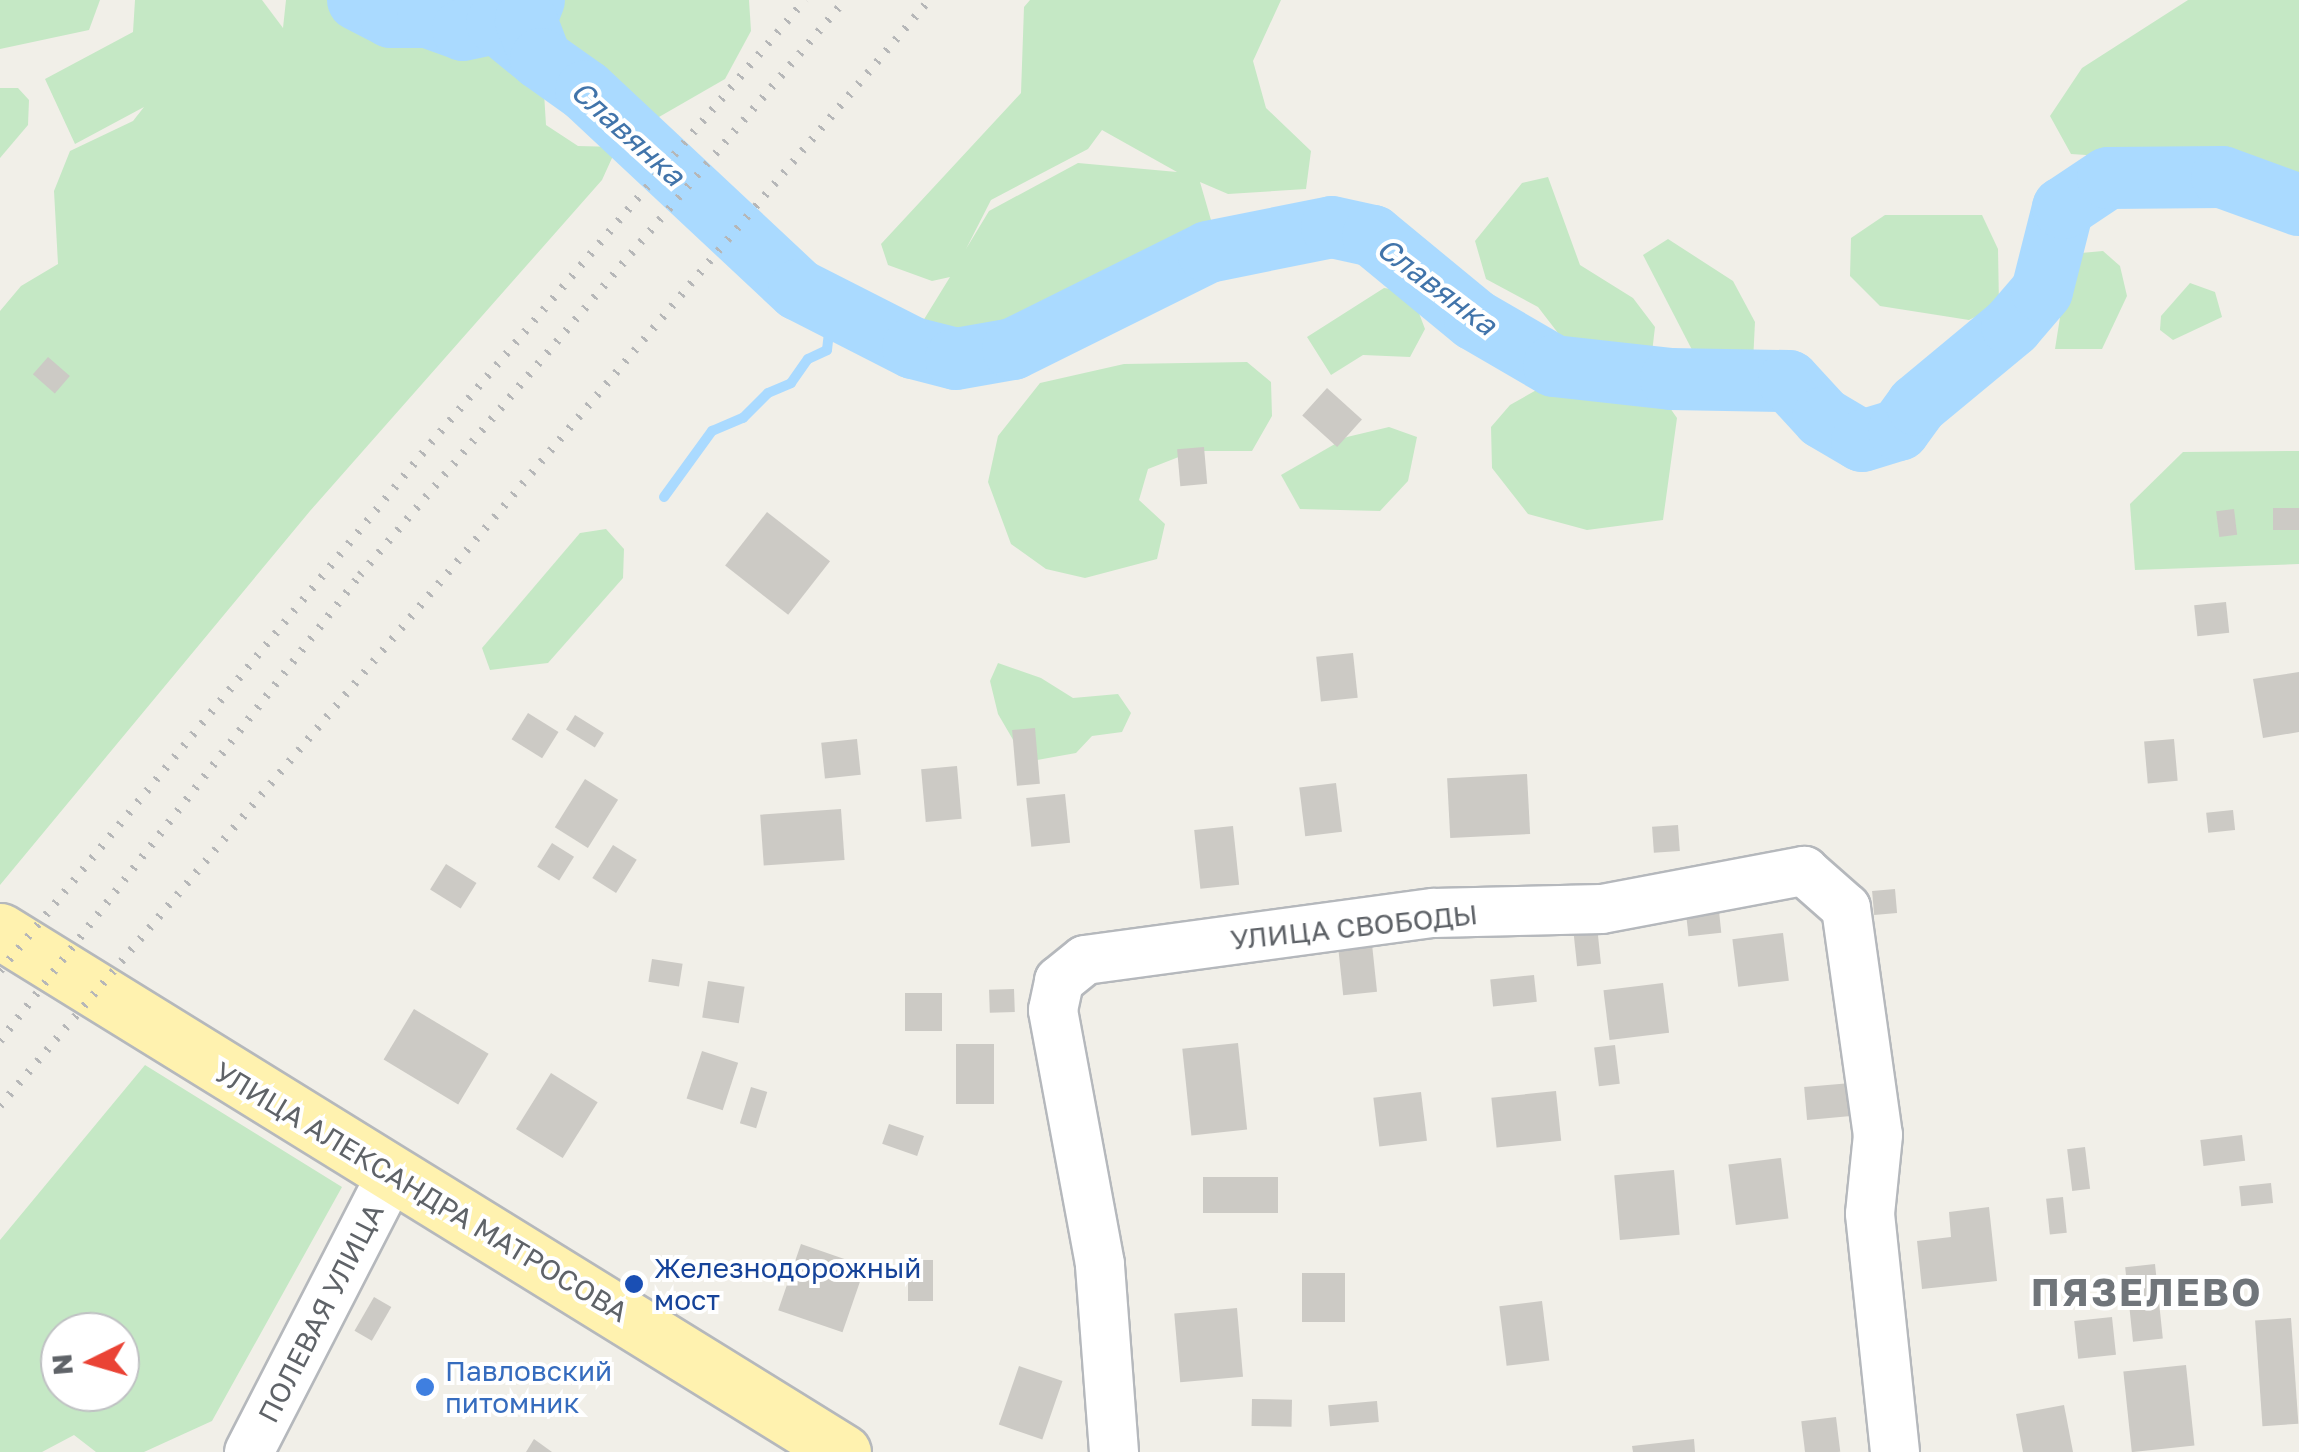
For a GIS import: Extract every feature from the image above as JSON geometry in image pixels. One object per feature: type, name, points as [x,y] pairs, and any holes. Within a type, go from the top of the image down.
[{"type":"main road","name":"УЛИЦА АЛЕКСАНДРА МАТРОСОВА","points":[[0,931],[843,1452]]},
{"type":"street","name":"УЛИЦА СВОБОДЫ","points":[[1114,1452],[1100,1264],[1054,1010],[1058,981],[1085,960],[1434,913],[1602,909],[1804,872],[1846,908],[1878,1135],[1870,1214],[1894,1452]]},
{"type":"street","name":"ПОЛЕВАЯ УЛИЦА","points":[[249,1452],[392,1174]]},
{"type":"green space","points":[[0,0],[100,0],[89,30],[0,49]]},
{"type":"green space","points":[[135,0],[262,0],[283,28],[286,0],[512,0],[503,36],[544,93],[546,125],[578,146],[617,147],[602,180],[310,511],[0,885],[0,311],[21,286],[58,264],[54,191],[70,151],[133,121],[144,107],[75,144],[45,79],[133,32]]},
{"type":"green space","points":[[550,0],[749,0],[751,31],[725,79],[652,121],[550,44],[543,18]]},
{"type":"green space","points":[[1030,0],[1281,0],[1253,61],[1266,108],[1311,151],[1306,189],[1228,194],[1200,182],[1213,227],[971,349],[915,334],[950,277],[932,281],[888,265],[881,244],[1021,93],[1024,7]],"holes":[[[1102,130],[1177,172],[1078,163],[989,211],[966,249],[991,200],[1088,149]]]},
{"type":"green space","points":[[2188,0],[2299,0],[2299,187],[2235,165],[2071,154],[2050,116],[2082,68]]},
{"type":"green space","points":[[0,88],[18,88],[29,100],[28,125],[0,158]]},
{"type":"green space","points":[[1548,177],[1580,265],[1633,298],[1655,327],[1649,378],[1677,418],[1663,520],[1587,530],[1528,514],[1492,468],[1491,427],[1510,405],[1556,379],[1558,333],[1538,307],[1486,279],[1475,241],[1522,183]]},
{"type":"green space","points":[[1885,215],[1982,215],[1998,249],[1999,305],[1969,320],[1880,306],[1850,276],[1851,238]]},
{"type":"green space","points":[[1668,239],[1733,281],[1755,322],[1753,362],[1704,373],[1643,255]]},
{"type":"green space","points":[[2103,251],[2120,266],[2127,296],[2102,349],[2055,349],[2070,254]]},
{"type":"green space","points":[[2190,283],[2215,292],[2222,317],[2173,340],[2160,330],[2161,316]]},
{"type":"green space","points":[[1384,288],[1411,292],[1425,329],[1410,357],[1363,355],[1331,375],[1307,337]]},
{"type":"green space","points":[[1247,362],[1271,382],[1272,416],[1252,451],[1194,451],[1148,469],[1139,500],[1165,524],[1157,559],[1085,578],[1046,569],[1011,544],[988,482],[998,436],[1040,383],[1124,364]]},
{"type":"green space","points":[[1389,427],[1417,437],[1408,481],[1380,511],[1300,509],[1281,475],[1347,437]]},
{"type":"green space","points":[[2299,451],[2299,564],[2135,570],[2130,504],[2183,452]]},
{"type":"green space","points":[[606,529],[624,549],[623,578],[548,663],[490,670],[482,648],[580,533]]},
{"type":"green space","points":[[998,663],[1041,678],[1073,698],[1118,694],[1131,713],[1122,732],[1092,736],[1076,753],[1026,762],[998,714],[990,681]]},
{"type":"green space","points":[[145,1065],[342,1187],[212,1421],[144,1452],[96,1452],[74,1435],[42,1452],[0,1452],[0,1240]]},
{"type":"building","points":[[48,357],[70,376],[55,393],[33,374]]},
{"type":"building","points":[[1327,388],[1362,419],[1337,447],[1302,415]]},
{"type":"building","points":[[1204,447],[1207,484],[1180,486],[1177,449]]},
{"type":"building","points":[[2273,508],[2299,508],[2299,530],[2273,530]]},
{"type":"building","points":[[2234,509],[2237,535],[2219,537],[2216,511]]},
{"type":"building","points":[[767,512],[830,561],[788,615],[725,566]]},
{"type":"building","points":[[2226,602],[2229,633],[2197,636],[2194,605]]},
{"type":"building","points":[[1353,653],[1358,698],[1321,702],[1316,657]]},
{"type":"building","points":[[2299,672],[2299,732],[2263,738],[2253,679]]},
{"type":"building","points":[[528,713],[559,732],[542,758],[512,739]]},
{"type":"building","points":[[575,715],[604,733],[595,747],[566,729]]},
{"type":"building","points":[[1035,728],[1040,784],[1017,786],[1012,730]]},
{"type":"building","points":[[857,739],[861,775],[825,779],[821,743]]},
{"type":"building","points":[[2174,739],[2178,781],[2148,783],[2144,742]]},
{"type":"building","points":[[957,766],[962,819],[926,822],[921,769]]},
{"type":"building","points":[[1527,774],[1530,834],[1450,838],[1447,778]]},
{"type":"building","points":[[585,779],[618,800],[588,848],[555,827]]},
{"type":"building","points":[[1336,783],[1342,832],[1305,836],[1299,788]]},
{"type":"building","points":[[1065,794],[1070,843],[1031,847],[1026,798]]},
{"type":"building","points":[[841,809],[845,860],[764,866],[760,815]]},
{"type":"building","points":[[2233,810],[2235,830],[2208,833],[2206,813]]},
{"type":"building","points":[[1678,825],[1680,851],[1654,853],[1652,827]]},
{"type":"building","points":[[1233,826],[1239,885],[1200,889],[1194,830]]},
{"type":"building","points":[[552,843],[574,857],[559,881],[537,867]]},
{"type":"building","points":[[613,845],[637,860],[616,893],[592,878]]},
{"type":"building","points":[[446,864],[477,883],[461,909],[430,889]]},
{"type":"building","points":[[1895,889],[1897,913],[1874,915],[1872,891]]},
{"type":"building","points":[[1717,892],[1721,933],[1688,936],[1684,895]]},
{"type":"building","points":[[1597,926],[1601,964],[1577,966],[1573,929]]},
{"type":"building","points":[[1783,933],[1789,981],[1738,987],[1732,939]]},
{"type":"building","points":[[1372,944],[1377,992],[1343,995],[1338,948]]},
{"type":"building","points":[[652,959],[683,964],[679,987],[648,982]]},
{"type":"building","points":[[1534,975],[1537,1002],[1493,1006],[1490,980]]},
{"type":"building","points":[[708,981],[745,987],[739,1023],[702,1018]]},
{"type":"building","points":[[1663,983],[1669,1033],[1610,1040],[1603,990]]},
{"type":"building","points":[[1014,989],[1015,1012],[990,1013],[989,990]]},
{"type":"building","points":[[905,993],[942,993],[942,1031],[905,1031]]},
{"type":"building","points":[[414,1009],[489,1054],[458,1104],[384,1060]]},
{"type":"building","points":[[1238,1043],[1247,1130],[1191,1135],[1182,1049]]},
{"type":"building","points":[[956,1044],[994,1044],[994,1104],[956,1104]]},
{"type":"building","points":[[1615,1045],[1620,1084],[1599,1086],[1594,1048]]},
{"type":"building","points":[[702,1051],[738,1063],[723,1110],[687,1099]]},
{"type":"building","points":[[551,1073],[598,1102],[563,1158],[516,1129]]},
{"type":"building","points":[[1851,1083],[1854,1116],[1807,1120],[1804,1087]]},
{"type":"building","points":[[751,1087],[767,1092],[756,1128],[740,1123]]},
{"type":"building","points":[[1556,1091],[1561,1141],[1497,1148],[1491,1098]]},
{"type":"building","points":[[1421,1092],[1427,1141],[1379,1146],[1373,1098]]},
{"type":"building","points":[[889,1124],[924,1136],[917,1156],[882,1144]]},
{"type":"building","points":[[2242,1135],[2245,1161],[2203,1166],[2200,1140]]},
{"type":"building","points":[[2085,1147],[2090,1189],[2072,1191],[2067,1149]]},
{"type":"building","points":[[1781,1158],[1788,1219],[1736,1225],[1728,1164]]},
{"type":"building","points":[[1674,1170],[1680,1235],[1620,1240],[1614,1175]]},
{"type":"building","points":[[1203,1177],[1278,1177],[1278,1213],[1203,1213]]},
{"type":"building","points":[[2271,1183],[2273,1203],[2241,1206],[2239,1186]]},
{"type":"building","points":[[2063,1197],[2067,1233],[2050,1235],[2046,1199]]},
{"type":"building","points":[[1989,1207],[1997,1281],[1922,1289],[1917,1241],[1951,1237],[1949,1212]]},
{"type":"building","points":[[801,1244],[865,1266],[843,1332],[778,1310]]},
{"type":"building","points":[[908,1260],[933,1260],[933,1301],[908,1301]]},
{"type":"building","points":[[2155,1264],[2163,1339],[2133,1342],[2125,1267]]},
{"type":"building","points":[[1302,1273],[1345,1273],[1345,1322],[1302,1322]]},
{"type":"building","points":[[374,1297],[391,1307],[372,1341],[354,1331]]},
{"type":"building","points":[[1542,1301],[1549,1361],[1507,1366],[1499,1306]]},
{"type":"building","points":[[1237,1308],[1243,1377],[1180,1382],[1174,1313]]},
{"type":"building","points":[[2112,1317],[2116,1355],[2078,1359],[2074,1321]]},
{"type":"building","points":[[2291,1318],[2298,1424],[2262,1426],[2255,1321]]},
{"type":"building","points":[[2186,1365],[2194,1446],[2132,1452],[2123,1372]]},
{"type":"building","points":[[1019,1366],[1062,1381],[1042,1440],[999,1425]]},
{"type":"building","points":[[1252,1399],[1292,1400],[1292,1427],[1252,1426]]},
{"type":"building","points":[[1377,1401],[1379,1422],[1330,1426],[1328,1405]]},
{"type":"building","points":[[2064,1405],[2073,1452],[2023,1452],[2016,1414]]},
{"type":"building","points":[[1836,1417],[1840,1452],[1805,1452],[1801,1421]]},
{"type":"building","points":[[534,1439],[552,1452],[526,1452]]},
{"type":"building","points":[[1694,1439],[1695,1452],[1633,1452],[1632,1446]]},
{"type":"waterway","points":[[358,0],[391,17],[428,17],[463,30],[497,23],[541,59]]},
{"type":"waterway","name":"Славянка","points":[[534,0],[526,20],[541,59],[586,91],[799,290],[913,348],[956,359],[1013,349],[1208,252],[1332,227],[1373,236],[1475,320],[1554,366],[1671,379],[1789,381],[1823,418],[1862,441],[1899,430],[1917,405],[2012,326],[2042,291],[2063,208],[2108,178],[2222,177],[2299,205]]},
{"type":"waterway","points":[[664,497],[712,431],[743,418],[768,393],[791,383],[808,359],[827,350],[832,306]]},
{"type":"railway","points":[[0,971],[431,443],[805,0]]},
{"type":"railway","points":[[0,1041],[360,575],[845,0]]},
{"type":"railway","points":[[0,1106],[929,0]]},
{"type":"place","name":"Железнодорожный мост","points":[[634,1284]]},
{"type":"place","name":"Павловский питомник","points":[[425,1387]]},
{"type":"district","name":"ПЯЗЕЛЕВО","points":[[2147,1292]]}]
